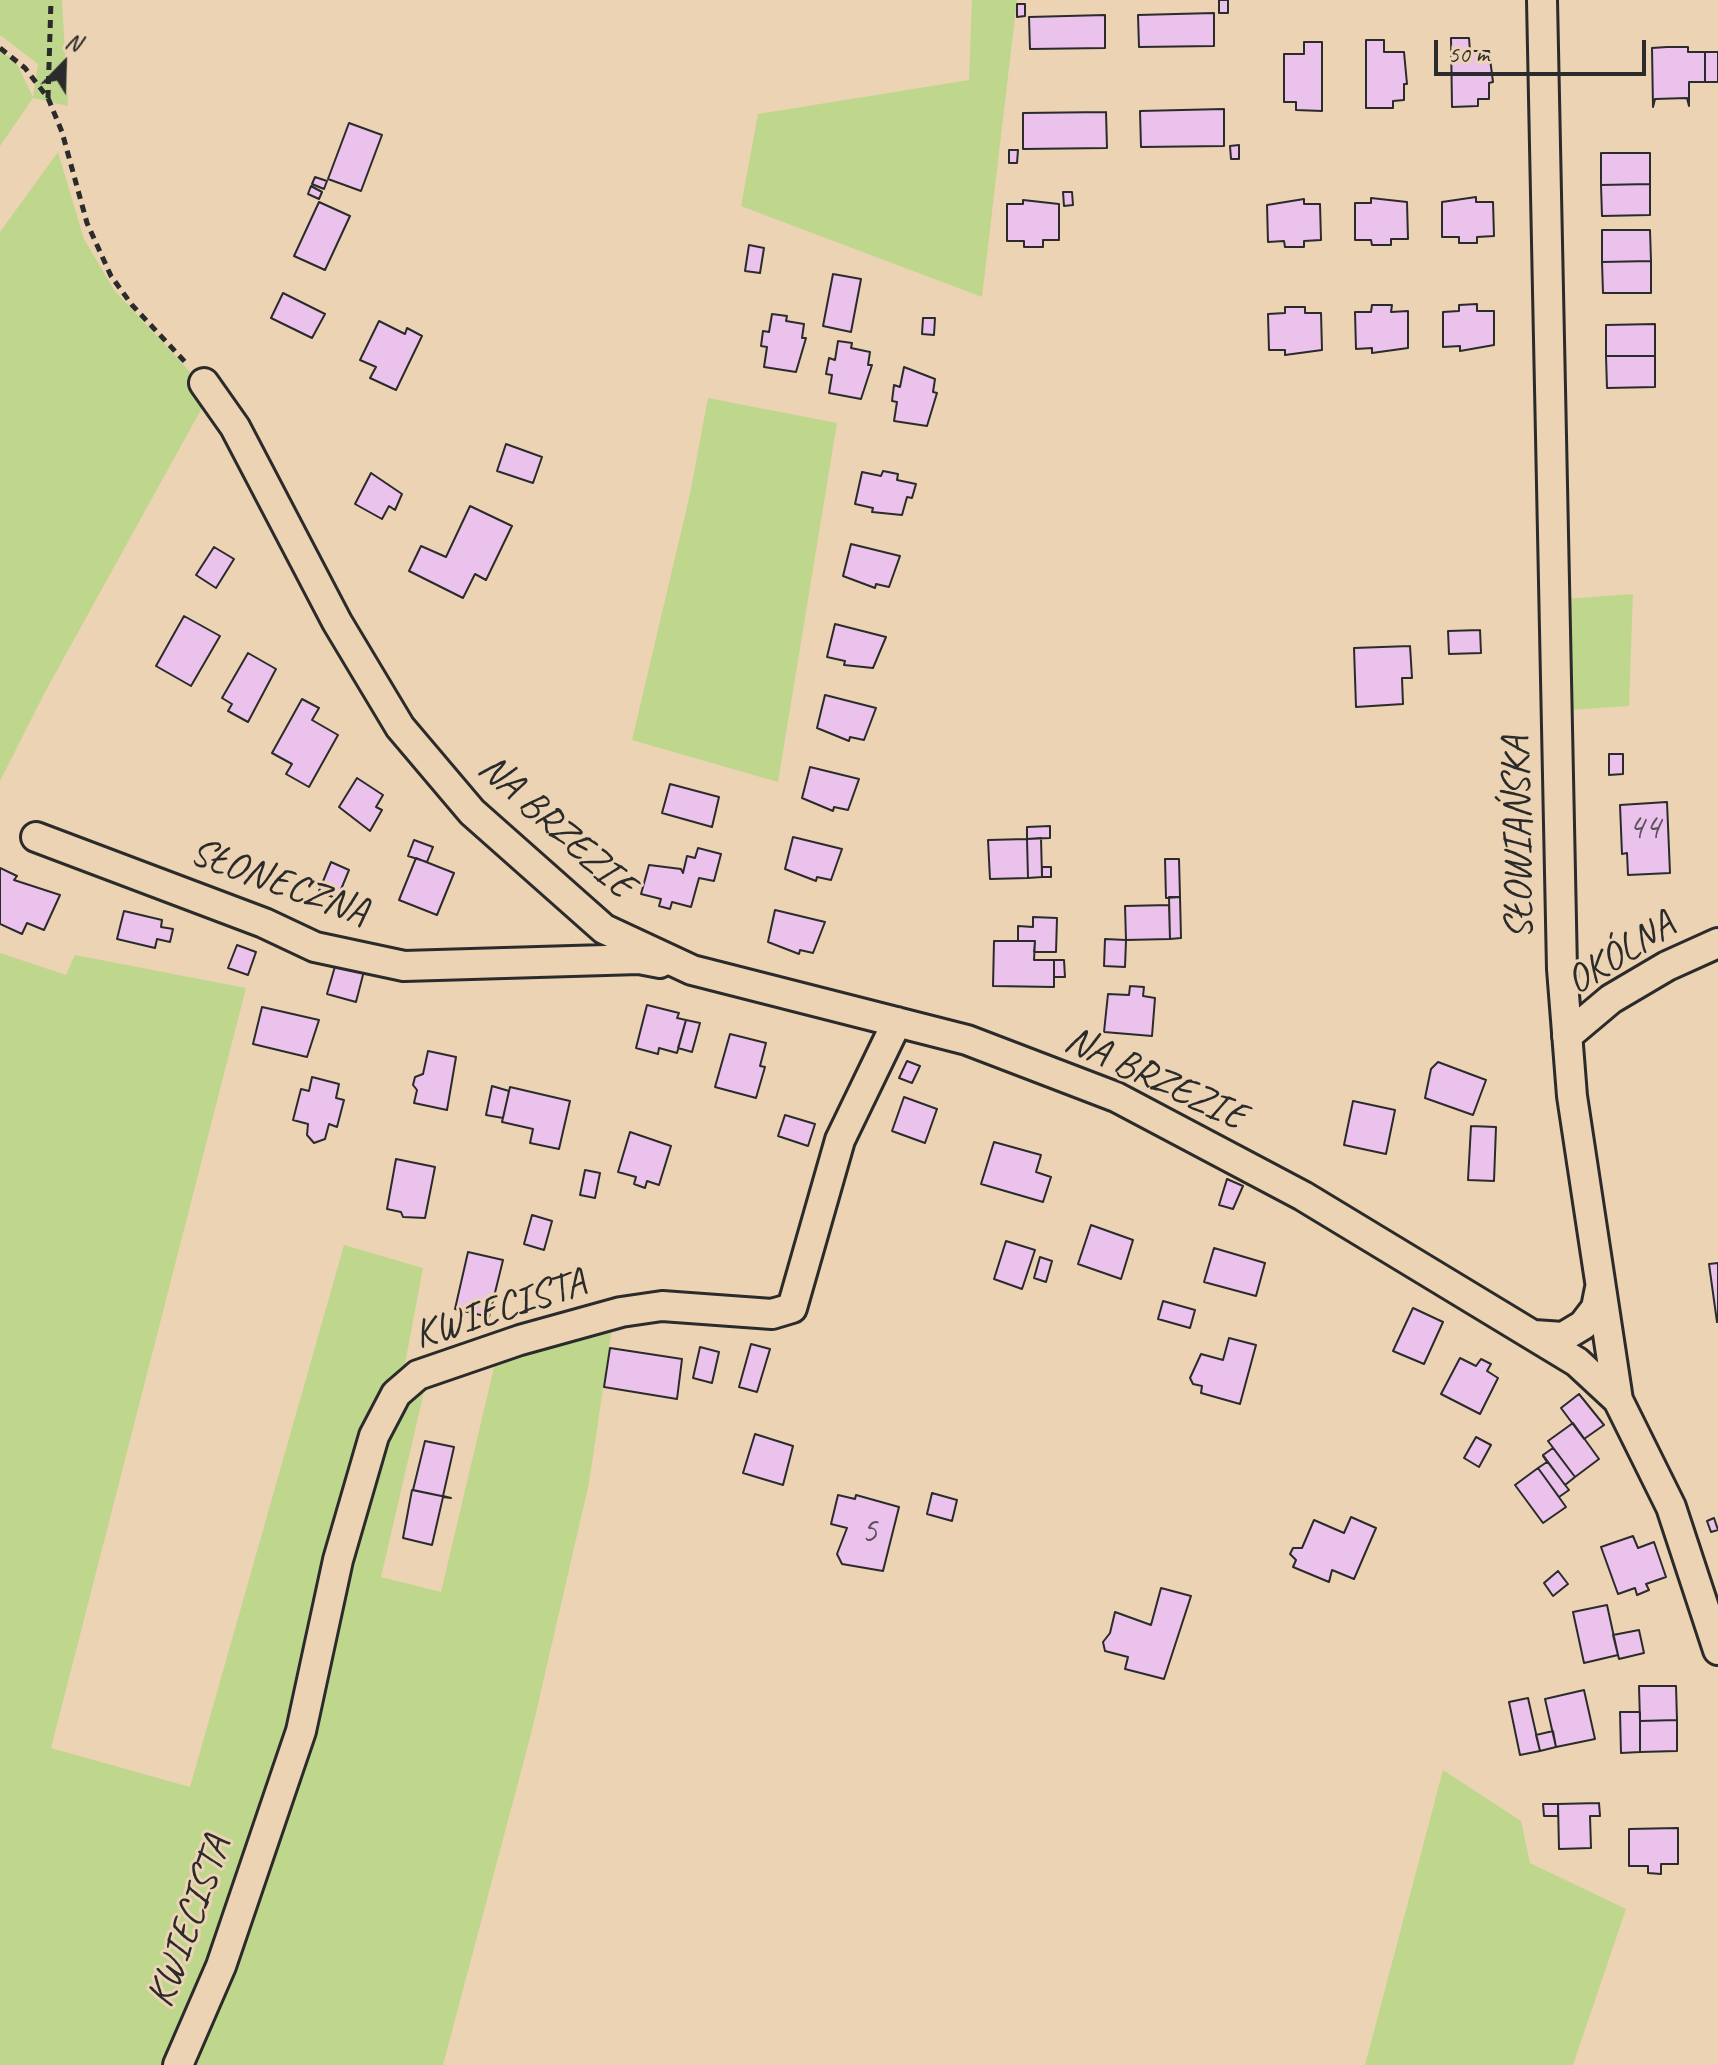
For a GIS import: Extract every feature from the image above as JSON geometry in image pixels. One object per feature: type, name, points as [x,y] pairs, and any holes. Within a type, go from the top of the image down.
[{"type":"street","name":"SŁOWIAŃSKA","points":[[1542,0],[1551,583],[1562,969],[1572,1096],[1618,1400],[1671,1507],[1718,1650]]},
{"type":"street","name":"NA BRZEZIE","points":[[204,383],[235,427],[345,635],[395,720],[423,758],[482,821],[604,929],[692,970],[967,1040],[1116,1097],[1303,1196],[1534,1335],[1577,1362],[1618,1400]]},
{"type":"street","name":"SŁONECZNA","points":[[36,837],[264,923],[315,947],[404,966],[639,959],[692,970]]},
{"type":"street","name":"OKÓLNA","points":[[1567,1036],[1611,999],[1667,966],[1718,943]]},
{"type":"street","name":"KWIECISTA","points":[[178,2065],[221,1966],[301,1731],[338,1560],[374,1436],[396,1394],[418,1375],[520,1340],[621,1312],[662,1306],[772,1314],[792,1308],[840,1140],[897,1022]]},
{"type":"street","points":[[1534,1335],[1563,1337],[1583,1325],[1596,1308],[1601,1283]]},
{"type":"path","points":[[48,98],[51,0]]},
{"type":"path","points":[[0,48],[25,68],[48,98],[62,132],[87,223],[111,276],[132,305],[204,383]]},
{"type":"green space","points":[[0,0],[62,0],[68,106],[33,98],[0,146],[0,52],[15,60],[33,97],[38,64],[0,35]]},
{"type":"green space","points":[[972,0],[1017,0],[982,297],[741,206],[758,114],[969,80]]},
{"type":"green space","points":[[58,152],[84,239],[114,290],[192,374],[203,406],[45,692],[0,781],[0,232]]},
{"type":"green space","points":[[708,398],[837,423],[778,782],[632,740],[690,494]]},
{"type":"green space","points":[[1633,594],[1629,706],[1568,710],[1565,599]]},
{"type":"green space","points":[[0,953],[66,975],[75,955],[246,988],[51,1748],[190,1787],[344,1245],[423,1268],[404,1369],[378,1397],[295,1725],[259,1836],[168,2065],[0,2065]]},
{"type":"green space","points":[[613,1321],[589,1483],[532,1730],[443,2065],[194,2065],[299,1770],[373,1453],[399,1403],[426,1383],[381,1577],[441,1592],[496,1359]]},
{"type":"green space","points":[[1443,1770],[1521,1821],[1530,1863],[1626,1909],[1573,2065],[1365,2065]]},
{"type":"building","points":[[1219,0],[1228,0],[1228,13],[1219,13]]},
{"type":"building","points":[[1017,4],[1025,4],[1025,16],[1017,17]]},
{"type":"building","points":[[1214,13],[1214,46],[1139,47],[1138,15]]},
{"type":"building","points":[[1105,15],[1105,48],[1030,49],[1029,17]]},
{"type":"building","points":[[1451,38],[1469,38],[1470,51],[1489,51],[1493,82],[1489,83],[1489,99],[1478,99],[1478,106],[1452,107]]},
{"type":"building","points":[[1366,40],[1384,40],[1384,52],[1404,52],[1407,84],[1404,84],[1404,100],[1393,101],[1393,108],[1366,108]]},
{"type":"building","points":[[1304,42],[1322,42],[1322,111],[1296,110],[1296,102],[1284,102],[1284,54],[1304,54]]},
{"type":"building","points":[[1688,47],[1688,52],[1705,52],[1705,82],[1689,82],[1689,106],[1687,98],[1655,99],[1653,107],[1652,48]]},
{"type":"building","points":[[1705,52],[1718,52],[1718,82],[1705,82]]},
{"type":"building","points":[[1224,109],[1224,146],[1141,147],[1140,111]]},
{"type":"building","points":[[1106,112],[1107,148],[1023,149],[1023,113]]},
{"type":"building","points":[[349,123],[382,135],[361,191],[328,179]]},
{"type":"building","points":[[1239,145],[1239,159],[1231,159],[1230,146]]},
{"type":"building","points":[[1009,150],[1018,150],[1017,163],[1009,163]]},
{"type":"building","points":[[1601,153],[1650,153],[1650,184],[1601,185]]},
{"type":"building","points":[[315,177],[327,181],[324,189],[312,184]]},
{"type":"building","points":[[1650,184],[1650,215],[1602,216],[1601,185]]},
{"type":"building","points":[[311,186],[322,192],[319,199],[308,194]]},
{"type":"building","points":[[1063,192],[1072,192],[1073,205],[1064,206]]},
{"type":"building","points":[[1476,197],[1476,202],[1493,202],[1494,236],[1477,237],[1477,243],[1459,243],[1459,237],[1442,237],[1442,202]]},
{"type":"building","points":[[1371,198],[1407,202],[1408,239],[1391,239],[1391,245],[1372,245],[1371,240],[1355,240],[1355,203],[1371,203]]},
{"type":"building","points":[[1304,199],[1304,204],[1320,204],[1321,240],[1304,241],[1304,247],[1285,247],[1284,241],[1268,242],[1267,205]]},
{"type":"building","points":[[1023,200],[1059,204],[1059,240],[1043,240],[1043,247],[1024,247],[1024,241],[1007,241],[1007,204],[1023,204]]},
{"type":"building","points":[[319,202],[350,216],[325,270],[294,256]]},
{"type":"building","points":[[1602,230],[1650,230],[1651,261],[1602,262]]},
{"type":"building","points":[[749,245],[764,248],[760,273],[745,271]]},
{"type":"building","points":[[1651,261],[1651,293],[1603,293],[1602,262]]},
{"type":"building","points":[[833,274],[861,279],[851,332],[823,326]]},
{"type":"building","points":[[283,293],[325,314],[312,338],[271,318]]},
{"type":"building","points":[[1477,304],[1477,311],[1494,311],[1494,345],[1460,351],[1460,346],[1443,347],[1443,312],[1459,311],[1459,305]]},
{"type":"building","points":[[1372,305],[1392,305],[1391,312],[1408,311],[1408,348],[1372,353],[1372,348],[1356,349],[1355,312],[1371,312]]},
{"type":"building","points":[[1285,307],[1305,307],[1305,313],[1321,313],[1322,350],[1285,355],[1285,350],[1269,350],[1268,314],[1285,313]]},
{"type":"building","points":[[772,314],[787,316],[786,321],[804,324],[802,338],[806,338],[796,372],[764,367],[767,347],[761,346],[763,331],[769,332]]},
{"type":"building","points":[[923,318],[935,318],[934,335],[922,334]]},
{"type":"building","points":[[379,321],[405,334],[407,328],[422,336],[396,390],[370,378],[376,367],[360,360]]},
{"type":"building","points":[[1655,324],[1655,356],[1606,356],[1606,325]]},
{"type":"building","points":[[838,341],[852,343],[851,348],[870,352],[868,365],[872,365],[861,399],[829,393],[832,375],[826,374],[829,358],[835,360]]},
{"type":"building","points":[[1606,356],[1655,356],[1655,387],[1607,388]]},
{"type":"building","points":[[904,367],[935,379],[933,392],[937,393],[927,426],[894,421],[897,402],[892,401],[894,385],[900,387]]},
{"type":"building","points":[[506,444],[542,457],[533,483],[497,471]]},
{"type":"building","points":[[883,471],[898,474],[897,480],[916,484],[912,498],[907,497],[902,515],[872,512],[873,508],[855,504],[862,472],[881,476]]},
{"type":"building","points":[[371,473],[402,494],[395,510],[389,506],[382,519],[355,504]]},
{"type":"building","points":[[470,506],[512,526],[486,580],[475,574],[463,598],[409,571],[421,546],[446,557]]},
{"type":"building","points":[[851,544],[900,556],[889,587],[876,584],[875,588],[843,576]]},
{"type":"building","points":[[214,547],[234,559],[216,588],[196,575]]},
{"type":"building","points":[[184,616],[220,636],[191,686],[156,666]]},
{"type":"building","points":[[835,624],[886,637],[873,668],[844,665],[845,661],[827,657]]},
{"type":"building","points":[[1480,630],[1481,653],[1449,654],[1448,631]]},
{"type":"building","points":[[1410,646],[1412,678],[1402,678],[1403,704],[1356,707],[1354,648]]},
{"type":"building","points":[[248,653],[276,669],[248,722],[228,711],[232,704],[222,698]]},
{"type":"building","points":[[825,695],[876,708],[864,740],[850,737],[849,741],[817,728]]},
{"type":"building","points":[[302,699],[319,708],[312,720],[338,735],[309,787],[286,774],[292,764],[272,753]]},
{"type":"building","points":[[1609,754],[1623,754],[1623,774],[1609,775]]},
{"type":"building","points":[[810,767],[859,779],[848,810],[834,807],[833,811],[802,798]]},
{"type":"building","points":[[357,778],[383,795],[376,807],[382,810],[370,831],[339,807]]},
{"type":"building","points":[[670,784],[719,797],[712,827],[662,813]]},
{"type":"building","points":[[1667,802],[1670,873],[1628,875],[1627,853],[1622,854],[1620,805]]},
{"type":"building","points":[[1050,826],[1050,838],[1027,839],[1027,827]]},
{"type":"building","points":[[793,837],[842,849],[831,880],[817,877],[816,881],[785,869]]},
{"type":"building","points":[[1041,838],[1042,877],[1028,878],[1027,839]]},
{"type":"building","points":[[1027,839],[1028,878],[990,879],[988,840]]},
{"type":"building","points":[[414,840],[433,847],[427,862],[408,856]]},
{"type":"building","points":[[698,848],[721,854],[714,881],[699,878],[691,907],[672,902],[670,909],[659,906],[661,899],[641,894],[649,865],[681,869],[683,873],[687,856],[695,858]]},
{"type":"building","points":[[416,858],[454,873],[437,915],[399,900]]},
{"type":"building","points":[[1165,859],[1179,859],[1180,897],[1166,898]]},
{"type":"building","points":[[331,862],[349,870],[337,899],[319,891]]},
{"type":"building","points":[[1042,867],[1051,867],[1051,877],[1042,877]]},
{"type":"building","points":[[0,868],[17,876],[14,880],[60,895],[44,930],[27,923],[22,934],[0,924]]},
{"type":"building","points":[[1169,897],[1180,897],[1181,938],[1170,939]]},
{"type":"building","points":[[1169,905],[1170,939],[1126,940],[1125,906]]},
{"type":"building","points":[[775,910],[825,922],[813,953],[800,950],[799,954],[768,942]]},
{"type":"building","points":[[124,911],[162,920],[161,927],[173,929],[170,942],[157,939],[155,948],[117,939]]},
{"type":"building","points":[[1033,917],[1057,918],[1056,952],[1034,952],[1035,941],[1018,941],[1018,926],[1033,927]]},
{"type":"building","points":[[1105,939],[1126,940],[1125,967],[1104,966]]},
{"type":"building","points":[[994,941],[1035,941],[1034,960],[1054,960],[1054,987],[993,986]]},
{"type":"building","points":[[237,945],[256,952],[248,975],[228,968]]},
{"type":"building","points":[[1054,960],[1064,960],[1065,977],[1054,977]]},
{"type":"building","points":[[336,963],[364,971],[356,1002],[327,994]]},
{"type":"building","points":[[1130,986],[1144,987],[1143,996],[1155,998],[1152,1036],[1104,1032],[1108,994],[1129,995]]},
{"type":"building","points":[[647,1005],[679,1013],[677,1018],[686,1020],[677,1053],[659,1048],[658,1054],[636,1048]]},
{"type":"building","points":[[262,1007],[319,1020],[307,1057],[253,1044]]},
{"type":"building","points":[[686,1020],[700,1023],[692,1052],[678,1048]]},
{"type":"building","points":[[730,1034],[766,1043],[760,1066],[765,1067],[756,1098],[715,1087]]},
{"type":"building","points":[[428,1051],[456,1057],[447,1110],[414,1103],[417,1090],[413,1085],[415,1077],[423,1074]]},
{"type":"building","points":[[907,1061],[920,1066],[912,1083],[899,1078]]},
{"type":"building","points":[[1438,1062],[1486,1080],[1473,1115],[1425,1098],[1431,1069]]},
{"type":"building","points":[[312,1077],[339,1084],[336,1098],[344,1100],[337,1127],[329,1124],[325,1139],[314,1143],[307,1135],[308,1124],[293,1120],[301,1089],[309,1091]]},
{"type":"building","points":[[492,1086],[509,1091],[503,1118],[486,1115]]},
{"type":"building","points":[[510,1087],[570,1101],[559,1149],[530,1143],[533,1129],[502,1122]]},
{"type":"building","points":[[904,1097],[937,1109],[925,1143],[892,1131]]},
{"type":"building","points":[[1353,1101],[1395,1110],[1386,1154],[1344,1145]]},
{"type":"building","points":[[785,1115],[815,1124],[808,1146],[778,1136]]},
{"type":"building","points":[[1471,1126],[1496,1127],[1494,1181],[1468,1180]]},
{"type":"building","points":[[630,1132],[671,1146],[659,1185],[647,1181],[645,1188],[634,1184],[636,1177],[618,1172]]},
{"type":"building","points":[[994,1142],[1041,1155],[1036,1172],[1051,1177],[1043,1202],[981,1184]]},
{"type":"building","points":[[396,1159],[435,1167],[425,1218],[403,1217],[401,1212],[387,1209]]},
{"type":"building","points":[[585,1170],[600,1173],[595,1198],[580,1195]]},
{"type":"building","points":[[1227,1179],[1243,1186],[1233,1209],[1219,1205]]},
{"type":"building","points":[[532,1215],[552,1221],[544,1250],[524,1244]]},
{"type":"building","points":[[1091,1225],[1133,1240],[1121,1279],[1078,1264]]},
{"type":"building","points":[[1006,1241],[1035,1250],[1022,1289],[994,1279]]},
{"type":"building","points":[[1214,1248],[1265,1263],[1256,1296],[1204,1282]]},
{"type":"building","points":[[468,1252],[503,1260],[489,1317],[455,1309]]},
{"type":"building","points":[[1040,1257],[1052,1261],[1046,1282],[1034,1278]]},
{"type":"building","points":[[1718,1263],[1718,1322],[1717,1322],[1709,1264]]},
{"type":"building","points":[[1163,1301],[1195,1310],[1190,1328],[1158,1319]]},
{"type":"building","points":[[1413,1308],[1443,1322],[1424,1364],[1393,1351]]},
{"type":"building","points":[[1229,1338],[1256,1345],[1240,1404],[1201,1393],[1202,1386],[1193,1384],[1190,1378],[1201,1354],[1223,1360]]},
{"type":"building","points":[[751,1344],[770,1349],[757,1392],[739,1387]]},
{"type":"building","points":[[700,1347],[719,1352],[712,1383],[693,1378]]},
{"type":"building","points":[[610,1348],[682,1359],[677,1399],[604,1387]]},
{"type":"building","points":[[1460,1358],[1476,1366],[1481,1359],[1491,1364],[1487,1371],[1498,1378],[1480,1414],[1441,1394]]},
{"type":"building","points":[[1579,1394],[1604,1425],[1584,1439],[1561,1408]]},
{"type":"building","points":[[1573,1423],[1599,1459],[1575,1477],[1548,1441]]},
{"type":"building","points":[[755,1434],[793,1446],[783,1485],[743,1473]]},
{"type":"building","points":[[1476,1437],[1491,1445],[1479,1467],[1464,1458]]},
{"type":"building","points":[[425,1441],[454,1447],[443,1496],[451,1498],[413,1490]]},
{"type":"building","points":[[1553,1448],[1575,1477],[1565,1485],[1543,1455]]},
{"type":"building","points":[[1543,1456],[1569,1490],[1559,1497],[1538,1468],[1547,1462]]},
{"type":"building","points":[[1538,1468],[1566,1507],[1543,1523],[1515,1485]]},
{"type":"building","points":[[412,1490],[451,1498],[443,1497],[432,1545],[403,1538]]},
{"type":"building","points":[[932,1493],[957,1500],[952,1521],[927,1514]]},
{"type":"building","points":[[838,1495],[855,1499],[856,1495],[899,1507],[883,1571],[842,1564],[837,1554],[847,1528],[831,1524]]},
{"type":"building","points":[[1351,1517],[1376,1528],[1354,1579],[1332,1570],[1329,1582],[1293,1567],[1296,1560],[1290,1554],[1293,1548],[1302,1548],[1314,1520],[1344,1533]]},
{"type":"building","points":[[1714,1518],[1718,1530],[1711,1532],[1707,1521]]},
{"type":"building","points":[[1633,1536],[1638,1548],[1654,1542],[1666,1577],[1646,1584],[1649,1590],[1637,1595],[1635,1588],[1618,1594],[1601,1547]]},
{"type":"building","points":[[1558,1571],[1568,1584],[1553,1596],[1544,1583]]},
{"type":"building","points":[[1161,1588],[1191,1596],[1164,1679],[1125,1669],[1128,1657],[1105,1651],[1103,1642],[1110,1633],[1115,1612],[1151,1625]]},
{"type":"building","points":[[1607,1605],[1618,1655],[1584,1663],[1573,1612]]},
{"type":"building","points":[[1639,1630],[1644,1653],[1619,1659],[1613,1635]]},
{"type":"building","points":[[1639,1686],[1676,1686],[1677,1720],[1640,1721]]},
{"type":"building","points":[[1584,1690],[1595,1739],[1556,1747],[1545,1699]]},
{"type":"building","points":[[1528,1698],[1540,1751],[1520,1755],[1509,1702]]},
{"type":"building","points":[[1620,1712],[1640,1712],[1640,1752],[1621,1753]]},
{"type":"building","points":[[1677,1720],[1677,1751],[1640,1752],[1640,1721]]},
{"type":"building","points":[[1553,1731],[1556,1747],[1540,1751],[1536,1735]]},
{"type":"building","points":[[1599,1803],[1600,1816],[1590,1816],[1591,1848],[1559,1849],[1558,1804]]},
{"type":"building","points":[[1543,1804],[1558,1804],[1558,1816],[1544,1816]]},
{"type":"building","points":[[1678,1828],[1678,1864],[1661,1864],[1661,1874],[1648,1873],[1648,1866],[1629,1866],[1629,1829]]}]
